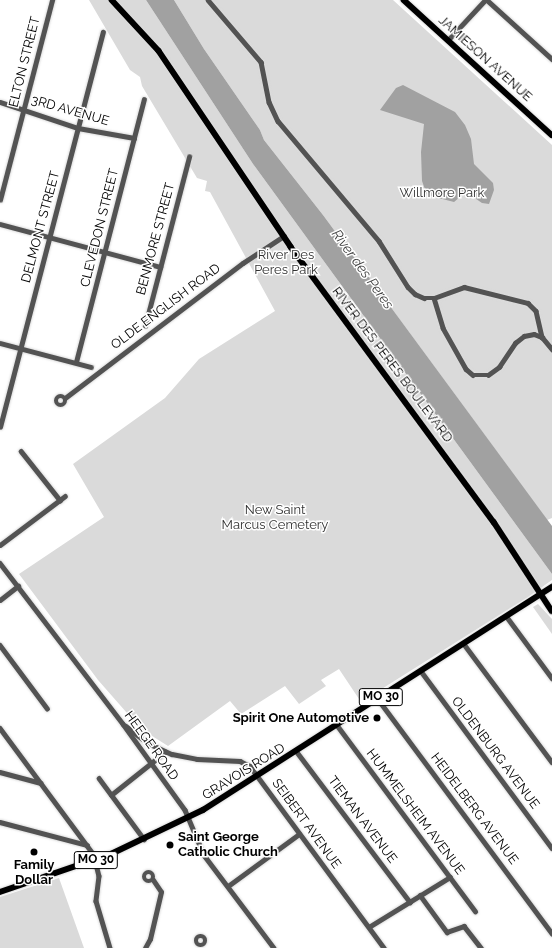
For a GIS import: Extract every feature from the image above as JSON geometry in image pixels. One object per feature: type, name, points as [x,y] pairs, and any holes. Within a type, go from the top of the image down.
[{"type":"main road","name":"RIVER DES PERES BOULEVARD","points":[[112,0],[159,51],[284,236],[490,516],[552,611]]},
{"type":"main road","name":"JAMIESON AVENUE","points":[[404,0],[552,134]]},
{"type":"main road","name":"MO 30","points":[[507,617],[552,587]]},
{"type":"main road","name":"GRAVOIS ROAD","points":[[0,892],[96,860],[188,818],[258,777],[507,617]]},
{"type":"street","name":"ELTON STREET","points":[[0,200],[52,0]]},
{"type":"street","points":[[208,0],[261,62],[269,102],[278,121],[379,241],[408,287],[415,294],[434,298],[464,287],[528,303],[539,318],[542,337],[552,350]]},
{"type":"street","points":[[448,40],[486,0],[552,59]]},
{"type":"street","name":"DELMONT STREET","points":[[0,427],[103,32]]},
{"type":"street","name":"CLEVEDON STREET","points":[[76,362],[144,100]]},
{"type":"street","name":"3RD AVENUE","points":[[0,102],[78,128],[134,138]]},
{"type":"street","name":"BENMORE STREET","points":[[145,326],[190,157]]},
{"type":"street","points":[[0,224],[160,266]]},
{"type":"street","name":"OLDE ENGLISH ROAD","points":[[65,398],[243,263],[284,236]]},
{"type":"street","points":[[434,298],[442,328],[466,369],[473,375],[488,375],[494,372],[515,343],[524,336],[534,334],[542,337]]},
{"type":"street","points":[[0,343],[91,367]]},
{"type":"street","points":[[21,451],[60,500]]},
{"type":"street","points":[[0,545],[65,496]]},
{"type":"street","name":"HEEGE ROAD","points":[[0,563],[123,724],[188,818],[204,855],[274,948]]},
{"type":"street","points":[[0,600],[18,586]]},
{"type":"street","points":[[507,617],[552,678]]},
{"type":"street","points":[[464,644],[552,762]]},
{"type":"street","points":[[0,645],[47,708]]},
{"type":"street","name":"OLDENBURG AVENUE","points":[[421,671],[552,848]]},
{"type":"street","name":"HEIDELBERG AVENUE","points":[[378,699],[552,932]]},
{"type":"street","name":"SEIBERT AVENUE","points":[[123,724],[143,739],[165,752],[187,758],[240,761],[250,766],[384,948]]},
{"type":"street","name":"HUMMELSHEIM AVENUE","points":[[337,725],[475,911]]},
{"type":"street","points":[[0,728],[87,845],[96,860],[99,876],[96,901],[110,948]]},
{"type":"street","points":[[111,795],[165,752]]},
{"type":"street","name":"TIEMAN AVENUE","points":[[297,752],[410,902]]},
{"type":"street","points":[[0,772],[41,783]]},
{"type":"street","points":[[99,778],[144,839]]},
{"type":"street","points":[[0,822],[87,845]]},
{"type":"street","points":[[228,886],[299,834]]},
{"type":"street","points":[[369,927],[450,877]]},
{"type":"street","points":[[145,948],[150,939],[161,892],[153,880]]},
{"type":"street","points":[[420,896],[447,932],[464,926],[481,948]]},
{"type":"green space","name":"New Saint Marcus Cemetery","points":[[89,0],[146,0],[253,164],[552,574],[552,580],[528,597],[361,702],[339,669],[321,680],[326,686],[299,704],[285,686],[241,714],[230,701],[168,746],[141,729],[98,680],[19,574],[104,517],[73,464],[165,398],[199,359],[275,311],[210,192],[205,191],[207,181],[197,178],[142,86],[140,77],[130,70]]},
{"type":"green space","name":"Willmore Park","points":[[174,0],[393,0],[552,145],[552,518],[547,520],[323,215],[264,140],[260,130],[204,49]]},
{"type":"green space","points":[[538,604],[552,619],[552,634],[533,607]]},
{"type":"green space","points":[[59,878],[84,948],[0,948],[0,897]]},
{"type":"shaded area","name":"River des Peres","points":[[146,0],[174,0],[204,49],[260,130],[264,140],[323,215],[552,526],[552,574],[253,164]]},
{"type":"shaded area","points":[[403,85],[455,112],[465,125],[471,139],[474,164],[493,183],[494,190],[489,204],[482,203],[466,192],[454,202],[427,195],[422,181],[421,152],[424,124],[380,110],[396,88]]},
{"type":"place","name":"Spirit One Automotive","points":[[377,718]]},
{"type":"place","name":"Saint George Catholic Church","points":[[170,845]]},
{"type":"place","name":"Family Dollar","points":[[34,852]]},
{"type":"park label","name":"River Des Peres Park","points":[[286,264]]}]
